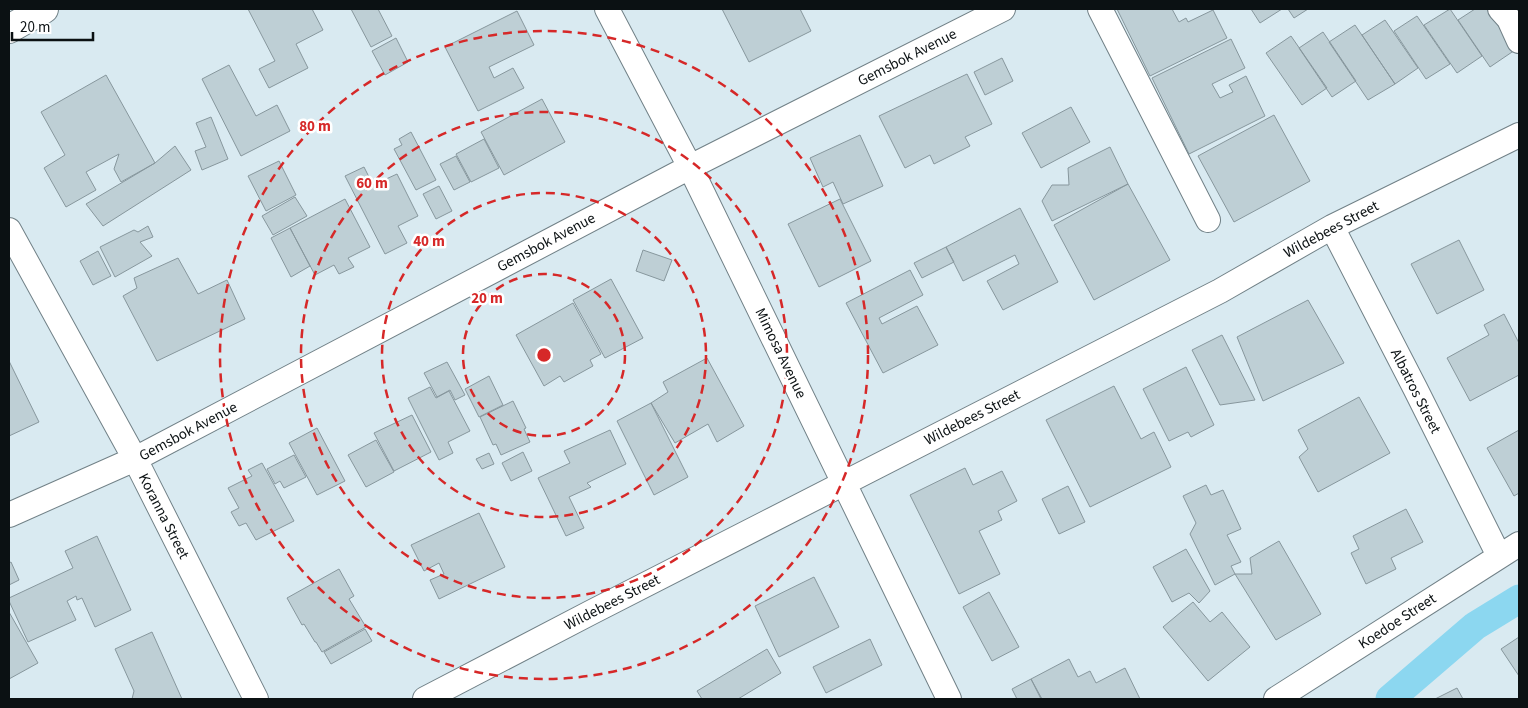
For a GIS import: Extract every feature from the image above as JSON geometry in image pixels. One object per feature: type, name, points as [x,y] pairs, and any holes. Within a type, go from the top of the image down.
[{"type":"highway","points":[[9,29],[44,9]]},
{"type":"street","name":"Mimosa Avenue","points":[[606,9],[690,167],[949,699]]},
{"type":"street","name":"Gemsbok Avenue","points":[[9,515],[135,459],[690,167],[1003,9]]},
{"type":"street","points":[[1100,9],[1208,220]]},
{"type":"street","points":[[1500,9],[1508,19],[1519,41]]},
{"type":"street","name":"Wildebees Street","points":[[425,699],[844,482],[1220,291],[1332,227],[1519,135]]},
{"type":"street","name":"Albatros Street","points":[[1332,227],[1499,556]]},
{"type":"street","name":"Koranna Street","points":[[9,230],[135,459],[256,699]]},
{"type":"street","name":"Koedoe Street","points":[[1276,699],[1519,544]]},
{"type":"building","points":[[248,9],[312,9],[323,30],[296,44],[308,68],[269,88],[259,69],[275,61]]},
{"type":"building","points":[[351,9],[378,9],[392,36],[371,47]]},
{"type":"building","points":[[722,9],[800,9],[811,31],[749,62]]},
{"type":"building","points":[[1117,9],[1172,9],[1179,22],[1186,18],[1188,22],[1213,10],[1227,38],[1150,76]]},
{"type":"building","points":[[1251,9],[1282,9],[1260,23]]},
{"type":"building","points":[[1288,9],[1308,9],[1294,18]]},
{"type":"building","points":[[1450,9],[1482,56],[1457,73],[1424,25]]},
{"type":"building","points":[[1475,9],[1487,9],[1515,50],[1490,67],[1458,20]]},
{"type":"building","points":[[517,11],[534,45],[489,67],[494,78],[513,68],[524,88],[478,111],[445,47]]},
{"type":"building","points":[[1417,16],[1450,64],[1426,79],[1394,31]]},
{"type":"building","points":[[1385,20],[1418,68],[1395,84],[1362,35]]},
{"type":"building","points":[[1355,25],[1395,84],[1368,100],[1329,42]]},
{"type":"building","points":[[1323,32],[1356,81],[1332,97],[1299,48]]},
{"type":"building","points":[[1291,36],[1327,88],[1302,105],[1266,53]]},
{"type":"building","points":[[396,38],[408,62],[385,75],[372,51]]},
{"type":"building","points":[[1231,39],[1245,68],[1212,84],[1220,98],[1233,92],[1229,85],[1246,76],[1265,116],[1189,154],[1152,78]]},
{"type":"building","points":[[1002,58],[1013,81],[985,95],[974,72]]},
{"type":"building","points":[[229,65],[256,116],[277,105],[290,131],[241,156],[202,79]]},
{"type":"building","points":[[967,74],[992,124],[965,137],[970,146],[934,164],[930,155],[905,168],[879,116]]},
{"type":"building","points":[[106,75],[155,163],[121,182],[114,169],[119,154],[86,172],[96,190],[66,207],[44,168],[65,155],[41,112]]},
{"type":"building","points":[[542,99],[565,142],[504,175],[481,132]]},
{"type":"building","points":[[1071,107],[1090,142],[1041,168],[1022,133]]},
{"type":"building","points":[[1274,115],[1310,181],[1234,222],[1198,156]]},
{"type":"building","points":[[211,117],[228,159],[202,170],[195,151],[206,147],[196,123]]},
{"type":"building","points":[[411,132],[436,180],[416,190],[394,149],[402,145],[399,139]]},
{"type":"building","points":[[860,135],[883,186],[843,204],[833,182],[823,187],[810,158]]},
{"type":"building","points":[[484,139],[499,168],[471,182],[456,154]]},
{"type":"building","points":[[175,146],[191,170],[103,226],[86,204],[155,163]]},
{"type":"building","points":[[1110,147],[1128,184],[1052,221],[1042,201],[1052,185],[1069,185],[1068,168]]},
{"type":"building","points":[[456,156],[470,182],[454,190],[440,164]]},
{"type":"building","points":[[279,161],[296,195],[266,211],[248,176]]},
{"type":"building","points":[[364,167],[373,185],[397,174],[418,216],[398,226],[407,243],[385,254],[345,176]]},
{"type":"building","points":[[1128,184],[1170,260],[1094,300],[1054,225]]},
{"type":"building","points":[[439,186],[452,211],[436,219],[423,194]]},
{"type":"building","points":[[295,197],[307,216],[273,235],[262,216]]},
{"type":"building","points":[[345,199],[370,247],[348,258],[354,267],[339,274],[334,265],[315,275],[290,228]]},
{"type":"building","points":[[840,199],[871,261],[819,287],[788,224]]},
{"type":"building","points":[[1020,208],[1058,282],[1003,310],[987,281],[1019,264],[1015,255],[963,281],[946,247]]},
{"type":"building","points":[[148,226],[153,237],[140,242],[152,256],[115,277],[100,247],[134,230],[138,232]]},
{"type":"building","points":[[290,228],[310,266],[291,277],[271,238]]},
{"type":"building","points":[[1459,240],[1484,290],[1437,314],[1411,264]]},
{"type":"building","points":[[946,247],[954,262],[922,278],[914,263]]},
{"type":"building","points":[[643,250],[672,260],[664,281],[636,271]]},
{"type":"building","points":[[98,251],[111,276],[93,285],[80,261]]},
{"type":"building","points":[[178,258],[198,294],[227,280],[245,319],[157,361],[123,296],[137,288],[134,278]]},
{"type":"building","points":[[910,270],[923,295],[879,318],[882,324],[917,306],[938,345],[883,373],[846,303]]},
{"type":"building","points":[[611,279],[643,338],[605,358],[573,300]]},
{"type":"building","points":[[1308,300],[1344,363],[1263,401],[1237,337]]},
{"type":"building","points":[[573,303],[601,354],[590,360],[593,366],[564,382],[560,376],[544,386],[516,335]]},
{"type":"building","points":[[1504,314],[1519,343],[1519,375],[1470,401],[1447,358],[1489,335],[1484,325]]},
{"type":"building","points":[[1222,335],[1255,400],[1220,405],[1192,350]]},
{"type":"building","points":[[707,358],[744,426],[717,442],[708,424],[675,443],[651,403],[668,392],[663,382]]},
{"type":"building","points":[[9,361],[39,422],[9,436]]},
{"type":"building","points":[[447,362],[465,395],[455,400],[450,390],[437,397],[424,373]]},
{"type":"building","points":[[1186,367],[1214,425],[1191,437],[1188,432],[1169,441],[1143,389]]},
{"type":"building","points":[[489,376],[503,405],[479,417],[465,389]]},
{"type":"building","points":[[1114,386],[1141,439],[1154,432],[1171,467],[1090,507],[1046,420]]},
{"type":"building","points":[[430,387],[436,398],[449,391],[470,431],[448,442],[453,453],[439,460],[408,398]]},
{"type":"building","points":[[1359,397],[1390,453],[1318,492],[1299,457],[1308,449],[1298,430]]},
{"type":"building","points":[[513,401],[526,428],[524,429],[530,442],[501,455],[496,444],[493,445],[480,417]]},
{"type":"building","points":[[651,403],[688,477],[654,495],[617,421]]},
{"type":"building","points":[[412,415],[431,452],[394,471],[374,433]]},
{"type":"building","points":[[317,428],[345,481],[317,495],[289,443]]},
{"type":"building","points":[[610,430],[626,464],[587,483],[591,487],[569,497],[584,528],[566,536],[538,478],[570,463],[564,451]]},
{"type":"building","points":[[1519,430],[1519,493],[1514,496],[1487,448]]},
{"type":"building","points":[[376,440],[394,472],[366,487],[348,455]]},
{"type":"building","points":[[523,452],[532,471],[511,481],[502,463]]},
{"type":"building","points":[[489,453],[494,464],[482,469],[476,459]]},
{"type":"building","points":[[294,455],[306,477],[284,488],[280,481],[275,484],[267,469]]},
{"type":"building","points":[[262,463],[294,521],[256,540],[246,523],[239,526],[231,512],[239,508],[228,488],[252,476],[248,470]]},
{"type":"building","points":[[965,468],[973,485],[1002,471],[1017,501],[998,511],[1002,520],[979,531],[1000,574],[959,594],[910,495]]},
{"type":"building","points":[[1206,485],[1211,495],[1223,490],[1241,529],[1227,535],[1241,562],[1231,566],[1235,574],[1215,585],[1190,534],[1196,523],[1183,496]]},
{"type":"building","points":[[1068,486],[1085,522],[1059,534],[1042,499]]},
{"type":"building","points":[[1406,509],[1423,542],[1391,558],[1396,569],[1366,584],[1351,553],[1359,549],[1353,536]]},
{"type":"building","points":[[479,513],[505,567],[439,599],[430,580],[444,574],[439,563],[424,571],[411,545]]},
{"type":"building","points":[[97,536],[131,610],[95,627],[82,598],[77,600],[76,596],[67,601],[76,620],[28,642],[9,598],[73,568],[65,551]]},
{"type":"building","points":[[1279,541],[1321,614],[1276,640],[1235,574],[1252,574],[1250,558]]},
{"type":"building","points":[[1186,549],[1210,591],[1199,603],[1189,593],[1172,602],[1153,567]]},
{"type":"building","points":[[11,562],[19,580],[9,585],[9,563]]},
{"type":"building","points":[[339,569],[354,596],[349,599],[366,627],[322,652],[304,624],[302,625],[287,598]]},
{"type":"building","points":[[814,577],[839,627],[779,657],[755,606]]},
{"type":"building","points":[[989,592],[1019,647],[992,661],[963,607]]},
{"type":"building","points":[[1193,602],[1210,622],[1222,612],[1250,647],[1208,681],[1163,627]]},
{"type":"building","points":[[9,612],[38,663],[9,679]]},
{"type":"building","points":[[365,629],[372,641],[331,664],[324,652]]},
{"type":"building","points":[[152,632],[182,699],[132,699],[134,691],[115,649]]},
{"type":"building","points":[[1519,637],[1519,676],[1501,649]]},
{"type":"building","points":[[870,639],[882,665],[826,693],[813,667]]},
{"type":"building","points":[[767,649],[781,673],[738,699],[702,699],[697,691]]},
{"type":"building","points":[[1069,659],[1078,677],[1090,671],[1096,683],[1125,668],[1140,699],[1041,699],[1031,679]]},
{"type":"building","points":[[1031,679],[1042,699],[1017,699],[1012,689]]},
{"type":"building","points":[[1457,688],[1463,699],[1435,699]]},
{"type":"waterway","points":[[1390,699],[1475,626],[1519,599]]}]
